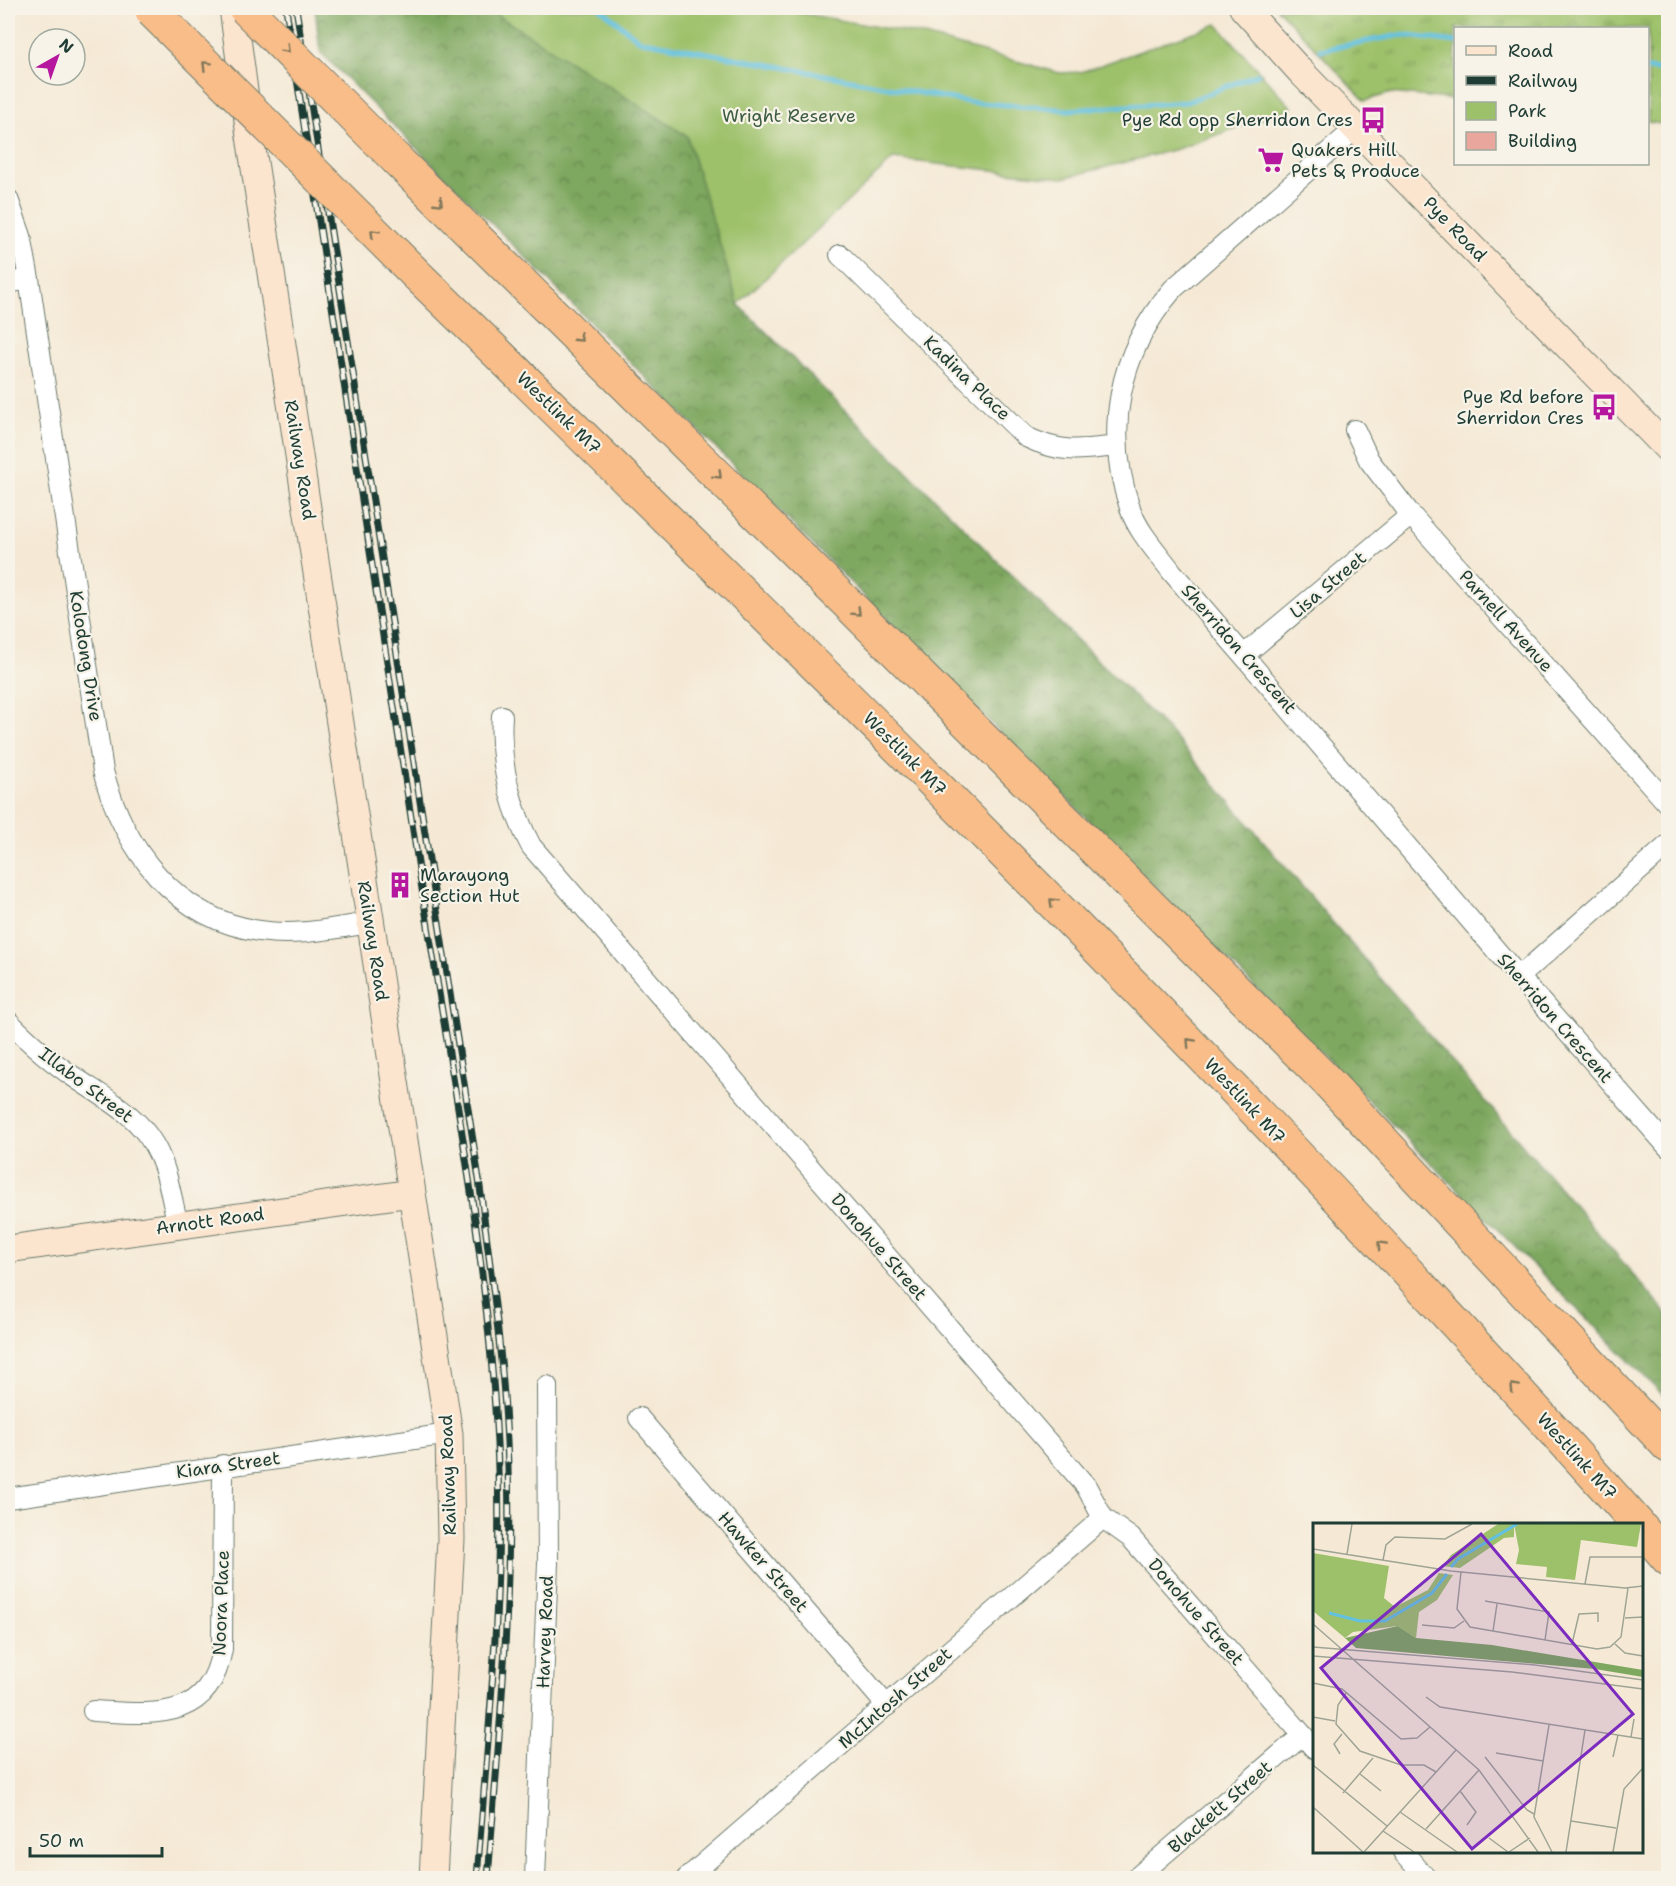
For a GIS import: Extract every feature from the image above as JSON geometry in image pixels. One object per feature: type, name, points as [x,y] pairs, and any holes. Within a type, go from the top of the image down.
[{"type":"highway","points":[[245,8],[1326,1080],[1668,1446]]},
{"type":"highway","name":"Westlink M7","points":[[150,9],[416,274],[725,574],[1152,1002],[1536,1410],[1637,1523]]},
{"type":"highway","points":[[1643,1531],[1668,1559]]},
{"type":"street","name":"Railway Road","points":[[233,8],[449,1434],[451,1539],[433,1878]]},
{"type":"street","name":"Pye Road","points":[[1243,8],[1293,65],[1668,448]]},
{"type":"street","name":"Sherridon Crescent","points":[[1356,128],[1196,267],[1154,311],[1140,335],[1129,361],[1120,396],[1117,446],[1132,513],[1172,572],[1519,977],[1668,1145]]},
{"type":"street","name":"Kolodong Drive","points":[[8,199],[21,236],[29,279],[103,771],[120,823],[130,840],[162,881],[186,902],[210,916],[260,931],[282,933],[370,923]]},
{"type":"street","name":"Kadina Place","points":[[840,255],[1026,437],[1050,448],[1077,450],[1117,446]]},
{"type":"street","points":[[8,283],[29,279]]},
{"type":"street","name":"Parnell Avenue","points":[[1354,430],[1369,460],[1411,515],[1668,804]]},
{"type":"street","name":"Lisa Street","points":[[1244,655],[1411,515]]},
{"type":"street","name":"Donohue Street","points":[[502,716],[500,748],[515,816],[531,846],[1086,1486],[1103,1518],[1131,1538],[1309,1741]]},
{"type":"street","points":[[1519,977],[1668,845]]},
{"type":"street","name":"Illabo Street","points":[[8,1021],[44,1055],[113,1101],[135,1120],[154,1144],[165,1169],[178,1225]]},
{"type":"street","name":"Arnott Road","points":[[8,1249],[412,1193]]},
{"type":"street","name":"Harvey Road","points":[[536,1878],[548,1563],[547,1386]]},
{"type":"street","name":"Hawker Street","points":[[639,1418],[886,1706]]},
{"type":"street","name":"Kiara Street","points":[[8,1498],[449,1434]]},
{"type":"street","name":"Noora Place","points":[[93,1711],[151,1714],[169,1712],[195,1700],[215,1677],[222,1641],[223,1465]]},
{"type":"street","name":"McIntosh Street","points":[[687,1878],[1103,1518]]},
{"type":"street","name":"Blackett Street","points":[[1136,1878],[1309,1741]]},
{"type":"street","points":[[1405,1853],[1426,1878]]},
{"type":"green space","points":[[315,8],[486,8],[687,136],[738,304],[1172,734],[1668,1315],[1668,1400],[320,52]]},
{"type":"green space","name":"Wright Reserve","points":[[486,8],[772,8],[917,34],[1060,73],[1081,72],[1217,24],[1292,108],[1177,149],[1063,178],[893,159],[738,304],[687,136]]},
{"type":"green space","points":[[1277,8],[1668,8],[1668,125],[1649,122],[1649,27],[1454,27],[1454,100],[1391,93],[1365,101]]},
{"type":"building","name":"Marayong Section Hut","points":[[405,876],[407,892],[395,894],[393,878]]},
{"type":"waterway","points":[[600,8],[639,40],[968,102],[1069,110],[1187,102],[1258,74]]},
{"type":"waterway","points":[[1320,50],[1401,35],[1454,42]]},
{"type":"waterway","points":[[1649,69],[1668,71]]},
{"type":"railway","points":[[286,8],[422,889],[467,1165],[486,1304],[499,1497],[494,1661],[477,1878]]},
{"type":"railway","points":[[296,8],[479,1179],[499,1343],[507,1442],[509,1551],[501,1715],[488,1878]]},
{"type":"place","name":"Pye Rd opp Sherridon Cres","points":[[1373,120]]},
{"type":"place","name":"Quakers Hill Pets & Produce","points":[[1271,160]]},
{"type":"place","name":"Pye Rd before Sherridon Cres","points":[[1604,407]]},
{"type":"place","name":"Marayong Section Hut","points":[[400,885]]}]
